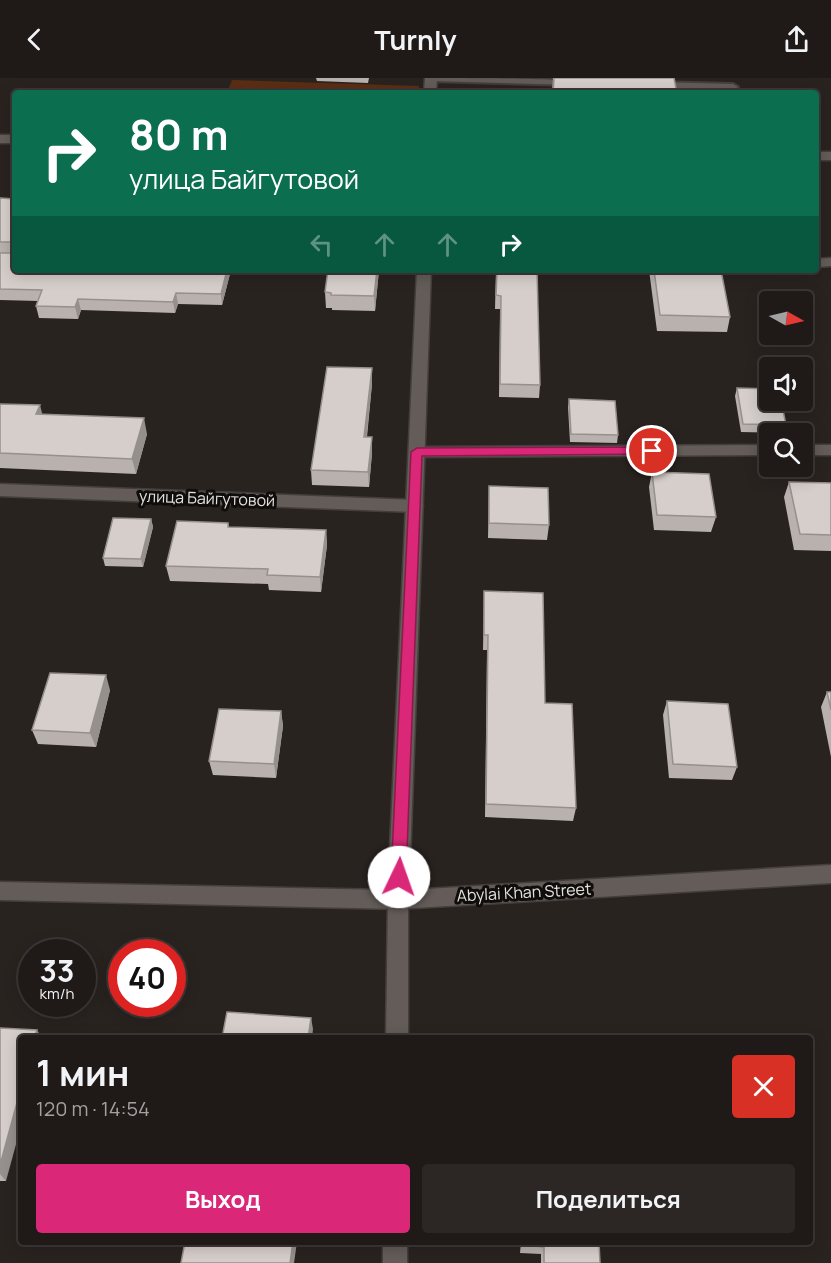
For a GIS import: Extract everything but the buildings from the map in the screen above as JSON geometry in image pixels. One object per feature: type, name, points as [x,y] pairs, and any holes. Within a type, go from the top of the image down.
[{"type":"street","points":[[397,1035],[398,900],[424,273]]},
{"type":"street","points":[[417,452],[759,450]]},
{"type":"street","points":[[813,450],[831,450]]},
{"type":"street","name":"улица Байгутовой","points":[[0,490],[415,506]]},
{"type":"street","name":"Abylai Khan Street","points":[[0,891],[398,900],[831,874]]},
{"type":"street","points":[[395,1245],[395,1263]]},
{"type":"lane","points":[[430,78],[582,83]]},
{"type":"lane","points":[[640,84],[733,87]]},
{"type":"shaded area","points":[[232,80],[419,86],[418,90],[228,90]]},
{"type":"route","points":[[399,877],[417,452],[652,451]]}]
